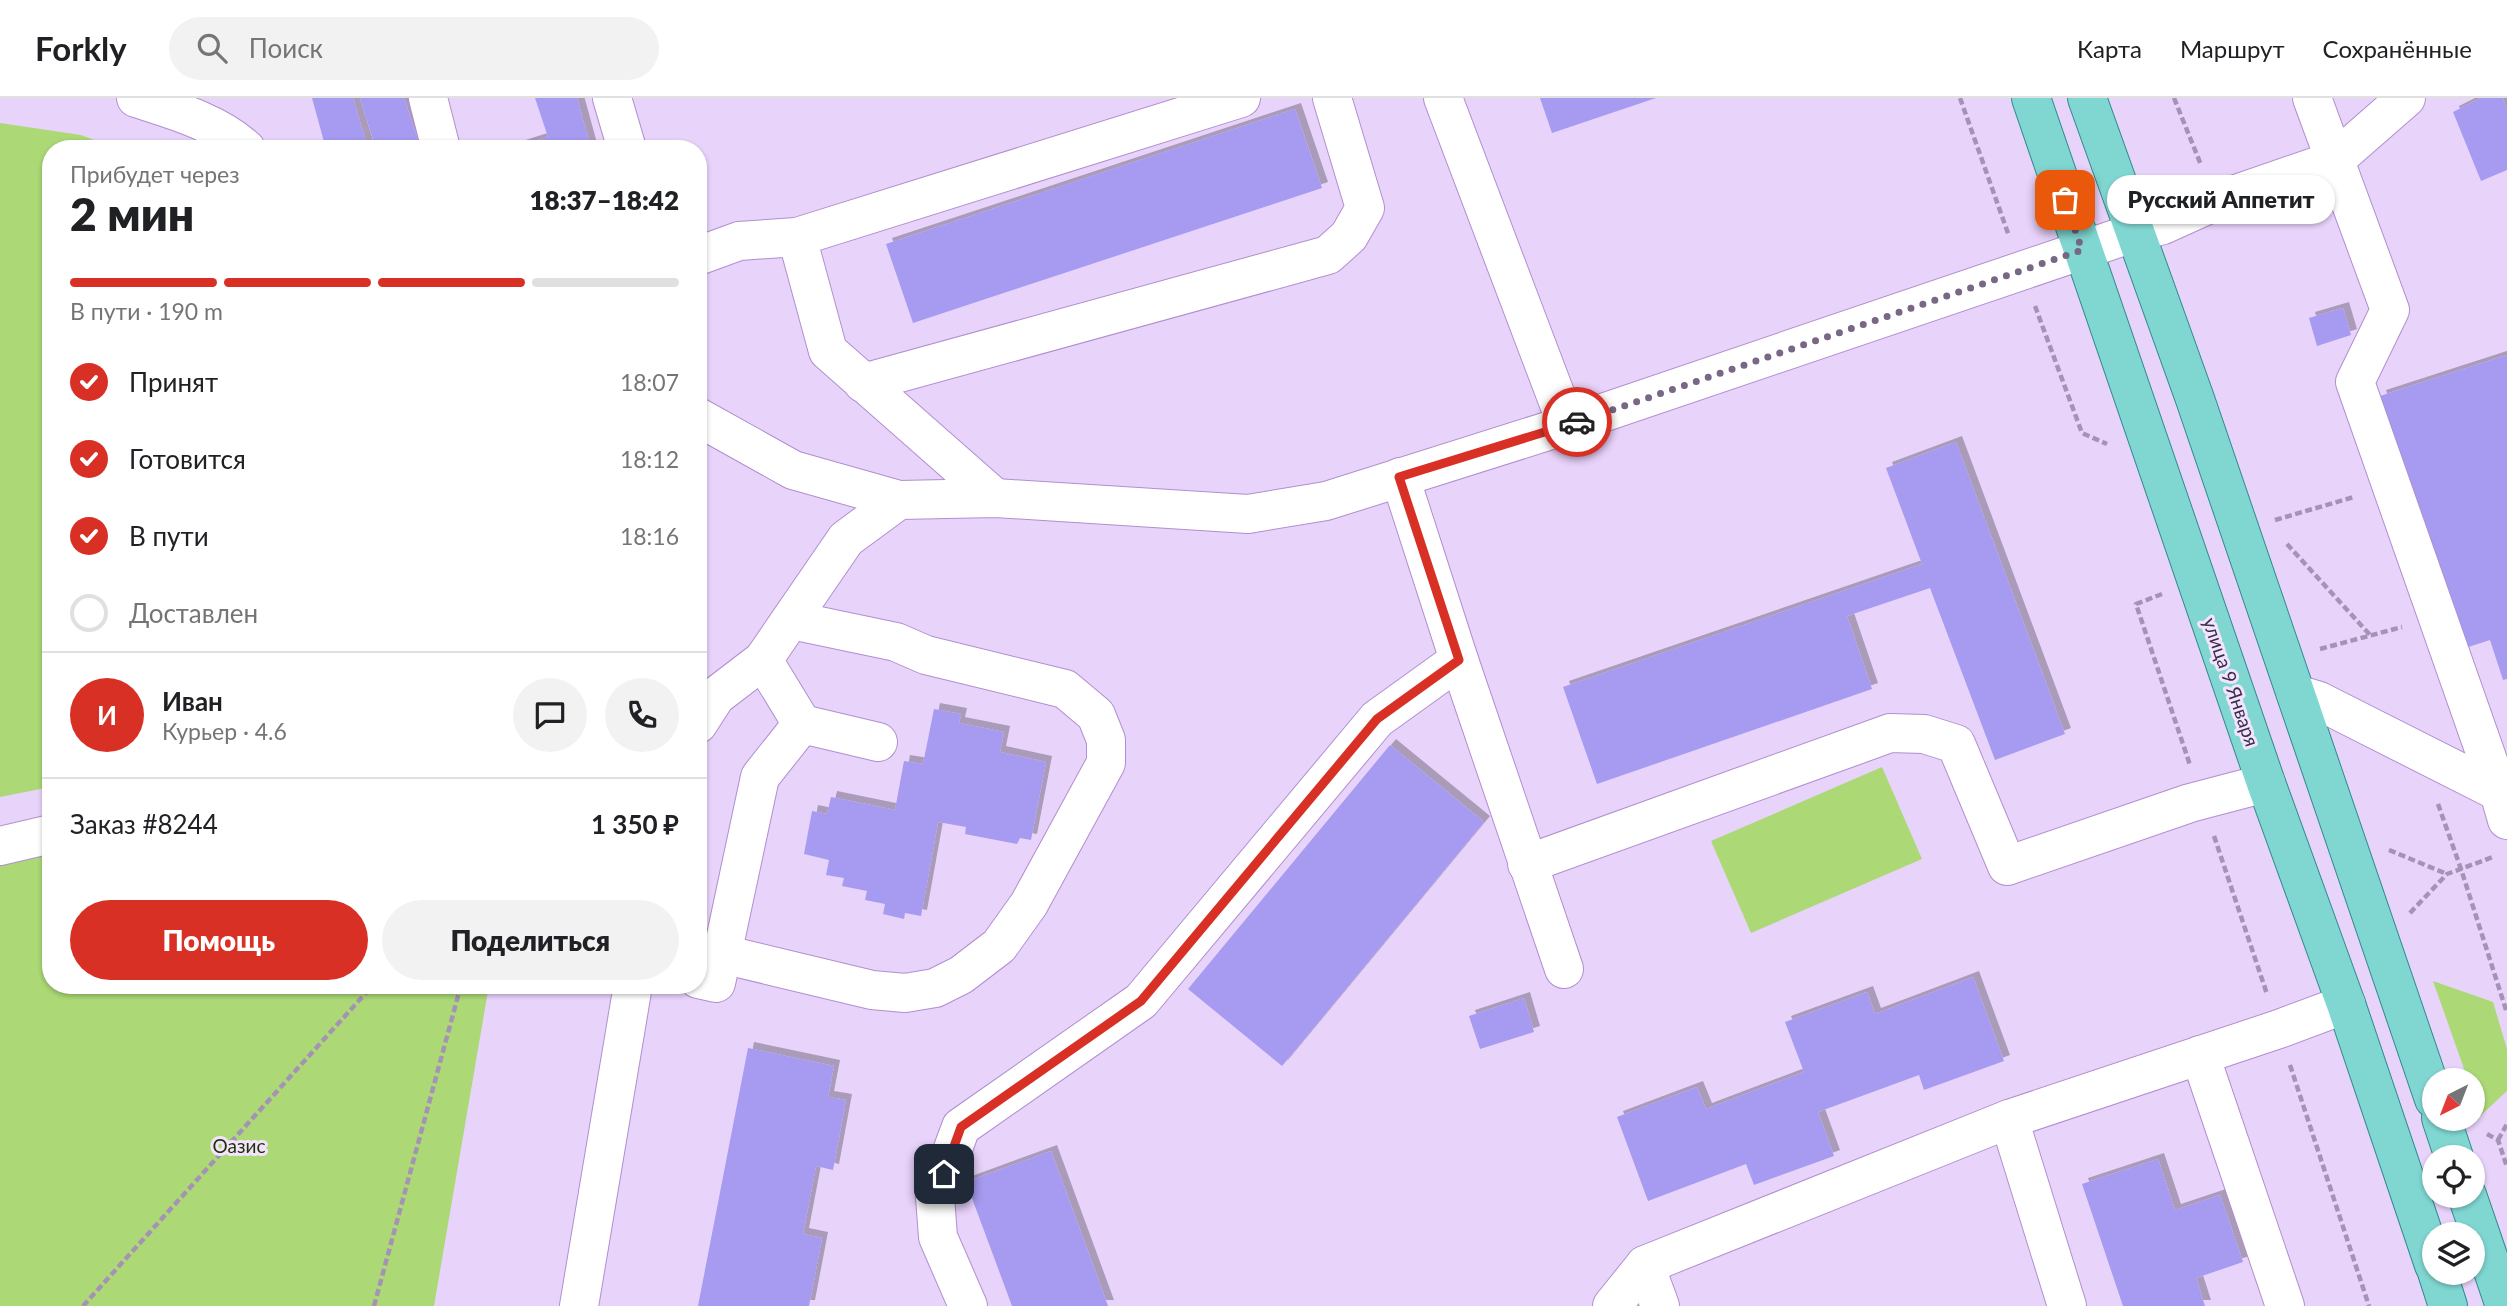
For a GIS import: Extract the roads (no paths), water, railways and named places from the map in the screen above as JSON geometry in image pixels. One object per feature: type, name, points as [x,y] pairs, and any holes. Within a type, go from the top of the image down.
[{"type":"main road","name":"улица 9 Января","points":[[2031,98],[2422,1229]]},
{"type":"main road","points":[[2087,98],[2195,399],[2423,1068]]},
{"type":"main road","points":[[2471,1208],[2505,1306]]},
{"type":"main road","points":[[2441,1285],[2448,1306]]},
{"type":"street","points":[[136,98],[174,110],[232,135],[237,140]]},
{"type":"street","points":[[428,98],[439,140]]},
{"type":"street","points":[[612,98],[624,140]]},
{"type":"street","points":[[707,253],[739,241],[797,237],[1241,98]]},
{"type":"street","points":[[863,383],[1328,255],[1349,236],[1365,208],[1332,98]]},
{"type":"street","points":[[1443,98],[1567,425]]},
{"type":"street","points":[[2312,98],[2390,310],[2355,382],[2504,801]]},
{"type":"street","points":[[707,422],[793,470],[899,500],[995,498],[1248,514],[1326,501],[1567,425],[2163,225],[2216,201],[2335,160],[2406,98]]},
{"type":"street","points":[[797,237],[828,351],[995,498]]},
{"type":"street","points":[[1399,477],[1564,969]]},
{"type":"street","points":[[707,705],[763,660],[846,539],[899,500]]},
{"type":"street","points":[[790,620],[895,642],[926,655],[1065,689],[1096,715],[1106,740],[1106,763],[1029,904],[999,946],[961,975],[934,988],[905,993],[710,967],[760,777],[802,724]]},
{"type":"street","points":[[763,660],[802,724],[878,742]]},
{"type":"street","points":[[968,1306],[938,1237],[935,1198],[961,1127],[1141,1001],[1377,719],[1459,660]]},
{"type":"street","points":[[2296,694],[2319,701],[2504,801]]},
{"type":"street","points":[[1527,864],[1890,733],[1924,734],[1956,744],[2007,866],[2202,800],[2266,783]]},
{"type":"street","points":[[0,846],[42,836]]},
{"type":"street","points":[[579,1306],[631,994]]},
{"type":"street","points":[[1612,1306],[1645,1265],[2009,1119],[2346,1004]]},
{"type":"street","points":[[2200,1055],[2285,1306]]},
{"type":"street","points":[[2009,1119],[2067,1306]]},
{"type":"street","points":[[1645,1265],[1660,1306]]},
{"type":"place","name":"Русский Аппетит","points":[[2065,200]]},
{"type":"park label","name":"Оазис","points":[[239,1146]]}]
